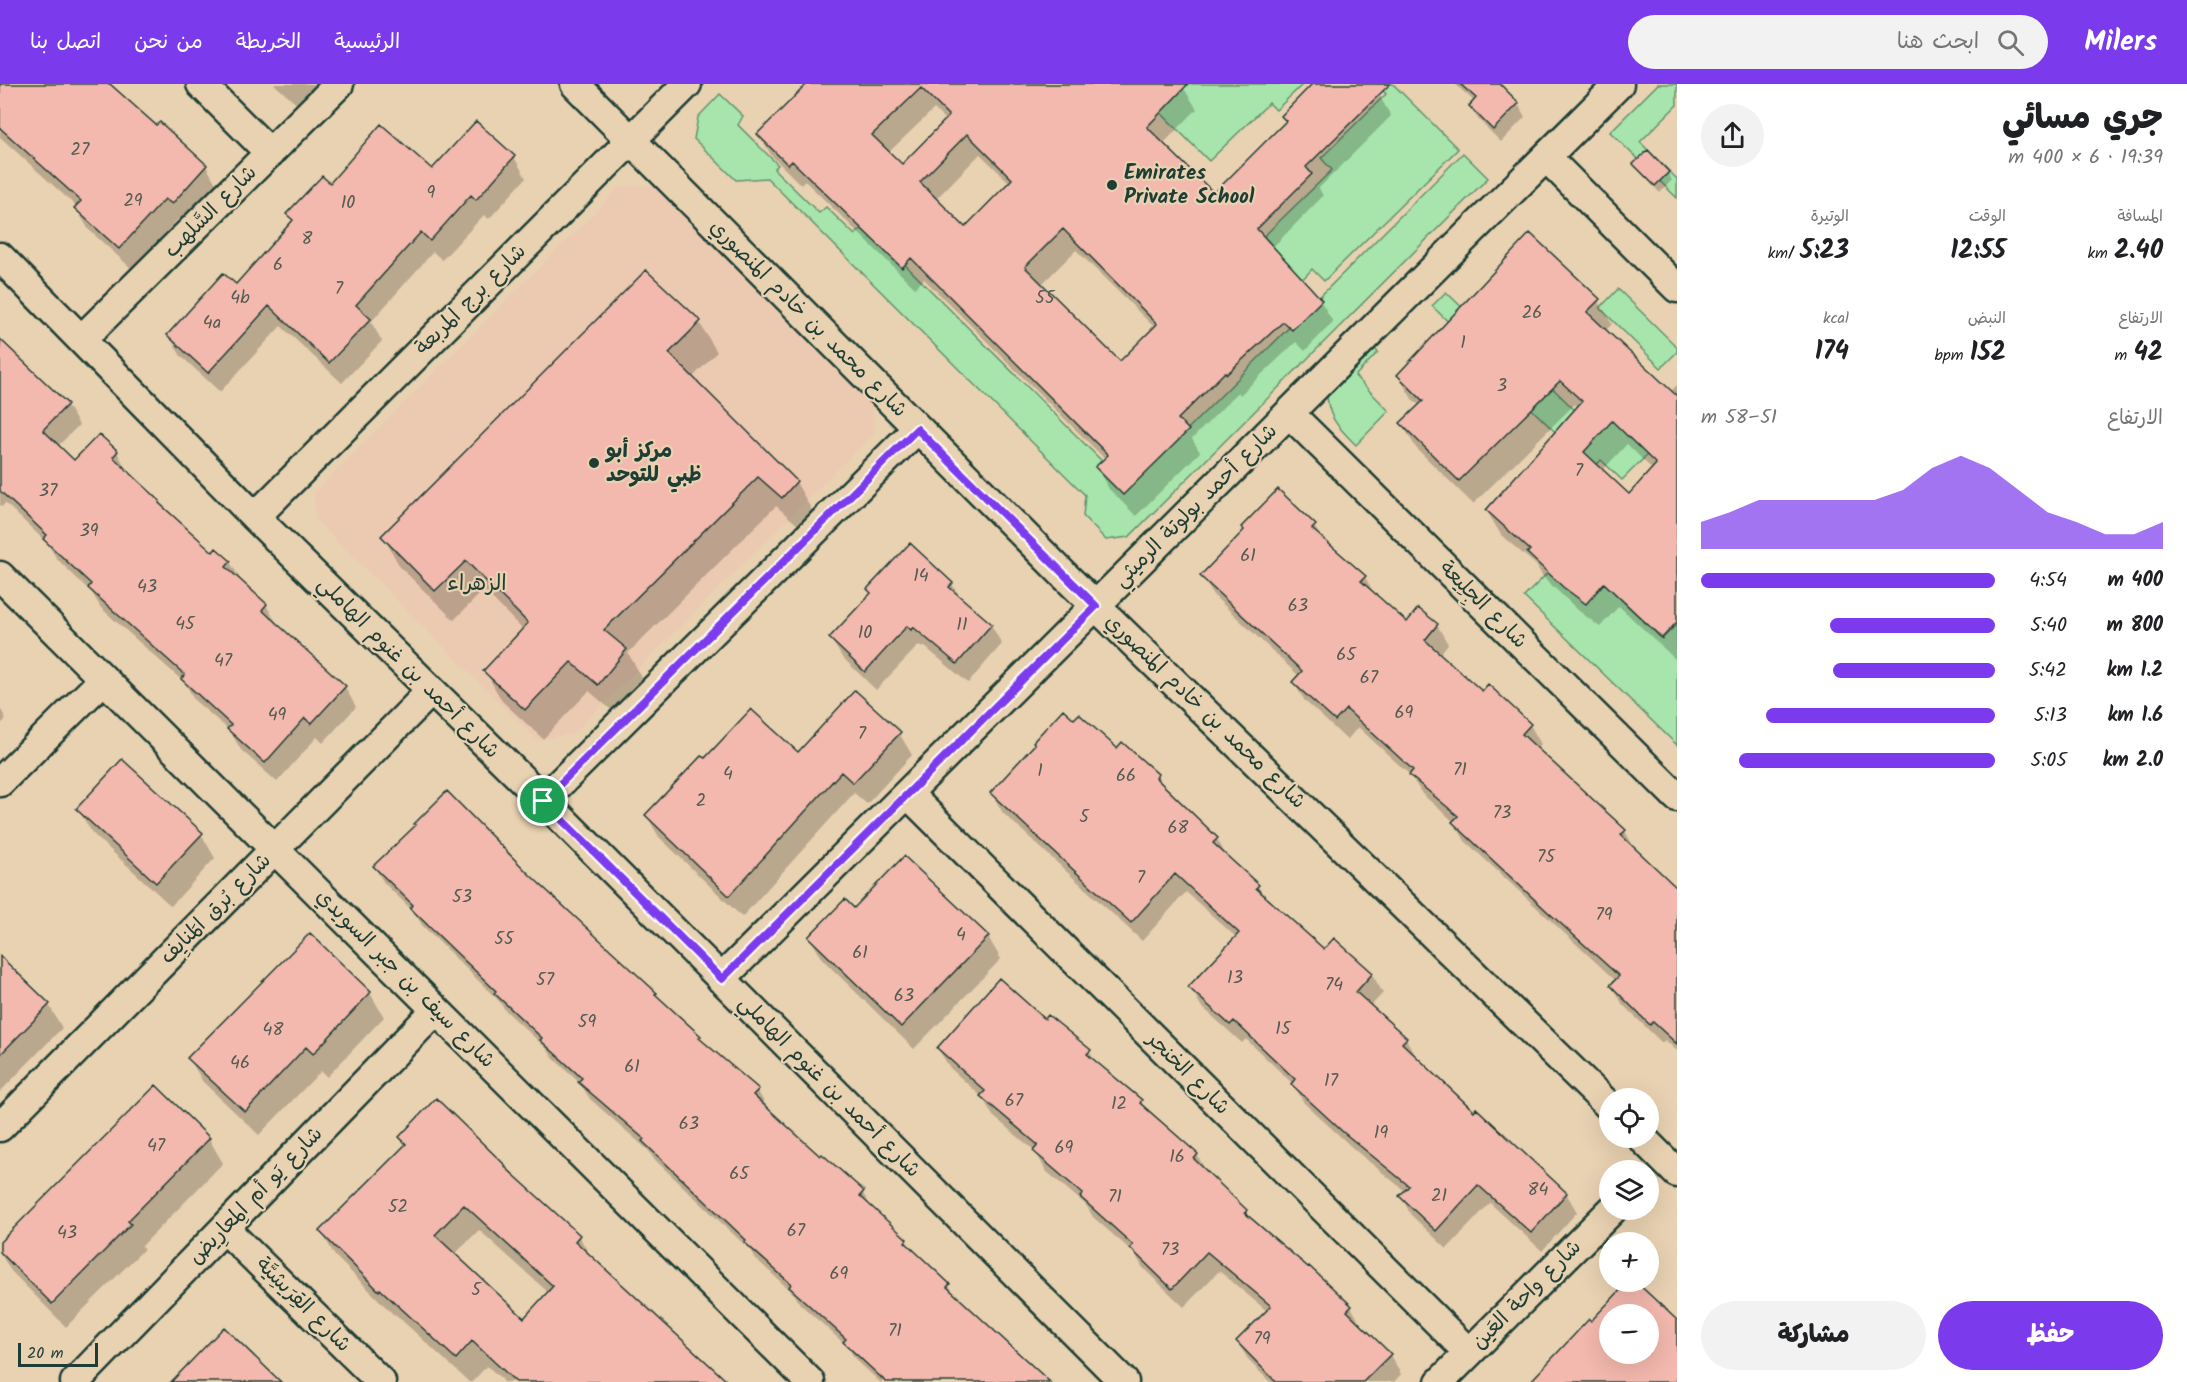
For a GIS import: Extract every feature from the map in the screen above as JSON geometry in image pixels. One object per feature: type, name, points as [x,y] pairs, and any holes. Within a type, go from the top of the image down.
[{"type":"street","points":[[201,84],[270,153]]},
{"type":"street","name":"شارع السَّلهب","points":[[82,339],[339,84]]},
{"type":"street","name":"شارع محمد بن خادم المنصوري","points":[[575,84],[1096,606],[1599,1096]]},
{"type":"street","name":"شارع برج المربعة","points":[[255,517],[687,84]]},
{"type":"street","name":"شارع أحمد بولوتة الرميثي","points":[[722,979],[1619,84]]},
{"type":"street","points":[[1546,157],[1677,288]]},
{"type":"street","name":"شارع أحمد بن غنوم الهاملي","points":[[0,257],[255,517],[722,979],[1124,1382]]},
{"type":"street","name":"شارع الجِلِيعة","points":[[1289,413],[1677,797]]},
{"type":"street","points":[[543,801],[917,429]]},
{"type":"street","name":"شارع سيف بن جبر السويدي","points":[[0,576],[810,1382]]},
{"type":"street","points":[[0,782],[103,680]]},
{"type":"street","name":"شارع بُرق المَنايِف","points":[[0,1127],[431,691]]},
{"type":"street","name":"شارع الخنجر","points":[[908,794],[1469,1353]]},
{"type":"street","name":"شارع يَو أم المِعارِيض","points":[[75,1382],[436,1010]]},
{"type":"street","points":[[1649,1148],[1663,1168]]},
{"type":"street","name":"شارع واحة العَين","points":[[1440,1382],[1602,1220]]},
{"type":"street","name":"شارع القِرَيشِيَّة","points":[[225,1229],[381,1382]]},
{"type":"shaded area","name":"مركز أبو ظبي للتوحد","points":[[661,185],[873,398],[874,433],[573,734],[537,740],[315,519],[314,493],[620,187]]},
{"type":"green space","points":[[1181,84],[1303,84],[1276,110],[1269,103],[1209,161],[1156,108]]},
{"type":"green space","points":[[1377,84],[1393,84],[1458,149],[1324,281],[1312,269],[1302,280],[1261,239],[1332,170],[1321,158],[1386,94]]},
{"type":"green space","points":[[1658,84],[1677,84],[1677,105],[1640,142],[1677,179],[1677,198],[1610,132]]},
{"type":"green space","points":[[720,94],[743,116],[738,125],[778,165],[774,169],[819,213],[826,207],[855,235],[865,225],[1129,488],[1463,153],[1488,178],[1129,537],[1106,540],[1083,516],[1085,495],[767,178],[736,180],[694,139],[698,117]]},
{"type":"green space","points":[[1618,289],[1677,347],[1677,352],[1661,368],[1600,308]]},
{"type":"green space","points":[[1446,292],[1530,373],[1534,370],[1594,429],[1614,409],[1654,448],[1622,480],[1601,460],[1593,469],[1509,387],[1512,384],[1432,306]]},
{"type":"green space","points":[[1371,345],[1378,352],[1355,376],[1389,411],[1356,445],[1334,420],[1329,407],[1327,389]]},
{"type":"green space","points":[[1570,550],[1662,639],[1677,624],[1677,745],[1524,597]]},
{"type":"building","points":[[0,84],[110,84],[156,125],[160,122],[207,165],[172,204],[165,199],[119,249],[74,208],[81,201],[0,128]]},
{"type":"building","points":[[807,84],[1188,84],[1147,127],[1214,193],[1286,121],[1281,116],[1312,84],[1390,84],[1306,167],[1312,174],[1257,229],[1322,300],[1292,330],[1283,322],[1227,374],[1225,372],[1178,419],[1189,430],[1123,495],[1095,467],[1108,455],[911,258],[902,268],[792,161],[788,165],[757,134]],"holes":[[[921,88],[949,116],[902,164],[872,135]],[[967,134],[1012,179],[965,227],[920,182]],[[1063,229],[1157,324],[1120,361],[1025,267]]]},
{"type":"building","points":[[1460,84],[1500,84],[1519,103],[1493,130],[1469,106],[1476,98]]},
{"type":"building","points":[[476,121],[515,156],[476,200],[471,195],[430,241],[421,232],[356,305],[371,319],[329,363],[269,306],[208,373],[167,335],[223,273],[236,284],[293,220],[286,214],[322,176],[330,183],[381,124],[432,169]]},
{"type":"building","points":[[1648,150],[1669,172],[1655,186],[1633,164]]},
{"type":"building","points":[[1530,233],[1600,299],[1587,312],[1677,396],[1677,622],[1662,638],[1604,583],[1586,604],[1563,587],[1527,553],[1530,550],[1486,510],[1582,401],[1560,381],[1459,481],[1400,423],[1423,401],[1397,375]],"holes":[[[1612,421],[1656,464],[1629,494],[1584,452]]]},
{"type":"building","points":[[646,270],[701,321],[669,353],[797,481],[782,498],[758,477],[604,630],[627,649],[598,685],[571,662],[525,710],[483,671],[528,623],[466,561],[435,591],[381,536]]},
{"type":"building","points":[[0,339],[68,404],[43,430],[74,460],[99,434],[118,451],[113,457],[160,501],[159,503],[213,552],[216,548],[231,561],[226,567],[267,604],[262,610],[346,686],[311,724],[305,718],[265,763],[227,729],[231,725],[181,679],[185,675],[88,588],[91,584],[43,539],[47,535],[0,491]]},
{"type":"building","points":[[1278,489],[1316,525],[1312,529],[1366,576],[1361,581],[1407,622],[1418,608],[1438,624],[1425,640],[1482,691],[1488,684],[1531,724],[1522,734],[1626,830],[1621,835],[1677,888],[1677,1044],[1653,1022],[1650,1025],[1610,985],[1619,976],[1452,822],[1458,816],[1409,775],[1413,770],[1346,709],[1335,721],[1292,682],[1302,671],[1200,576],[1244,530],[1241,527]]},
{"type":"building","points":[[910,543],[953,583],[949,587],[992,624],[957,664],[913,627],[911,630],[907,626],[865,672],[829,638],[871,593],[867,589]]},
{"type":"building","points":[[855,690],[901,732],[853,783],[841,772],[729,896],[645,815],[701,756],[705,758],[751,709],[798,752]]},
{"type":"building","points":[[1063,709],[1074,719],[1079,714],[1117,748],[1122,742],[1158,774],[1156,778],[1218,838],[1213,843],[1259,885],[1256,888],[1324,949],[1334,938],[1373,973],[1356,992],[1407,1038],[1402,1043],[1474,1111],[1476,1108],[1567,1193],[1531,1233],[1478,1185],[1436,1231],[1399,1196],[1409,1186],[1343,1132],[1291,1084],[1295,1079],[1234,1021],[1230,1025],[1188,987],[1239,933],[1175,874],[1131,923],[990,793],[1035,744],[1033,742]]},
{"type":"building","points":[[122,759],[203,833],[156,883],[76,809]]},
{"type":"building","points":[[447,791],[529,874],[701,1036],[699,1038],[759,1089],[753,1095],[820,1156],[822,1154],[864,1191],[860,1196],[907,1239],[905,1242],[950,1284],[947,1287],[1050,1382],[886,1382],[843,1342],[846,1339],[789,1287],[791,1284],[744,1242],[746,1240],[642,1141],[644,1139],[578,1082],[582,1078],[540,1040],[542,1038],[410,908],[413,905],[373,866],[416,825],[414,824]]},
{"type":"building","points":[[904,856],[989,936],[901,1027],[808,937],[845,899],[854,908]]},
{"type":"building","points":[[310,933],[371,992],[313,1054],[306,1047],[245,1112],[187,1058]]},
{"type":"building","points":[[0,956],[50,1004],[0,1055]]},
{"type":"building","points":[[999,978],[1045,1019],[1048,1015],[1091,1050],[1087,1054],[1142,1100],[1140,1103],[1198,1154],[1194,1159],[1247,1210],[1245,1213],[1309,1266],[1352,1306],[1347,1311],[1391,1354],[1363,1382],[1276,1382],[1236,1341],[1271,1306],[1207,1252],[1172,1289],[1130,1248],[1133,1245],[1080,1197],[1083,1194],[1033,1151],[1038,1145],[980,1096],[985,1091],[937,1048]]},
{"type":"building","points":[[156,1085],[210,1138],[128,1221],[131,1224],[52,1304],[0,1252],[0,1242]]},
{"type":"building","points":[[436,1098],[505,1167],[580,1235],[575,1241],[728,1382],[516,1382],[472,1341],[456,1359],[380,1289],[379,1291],[319,1231],[406,1144],[399,1137]],"holes":[[[464,1205],[553,1286],[524,1318],[435,1235]]]},
{"type":"building","points":[[1619,1292],[1647,1292],[1677,1320],[1677,1382],[1530,1382],[1589,1319],[1591,1321],[1599,1313],[1599,1364],[1659,1364],[1659,1304],[1607,1304]]},
{"type":"building","points":[[224,1327],[281,1382],[171,1382]]},
{"type":"place","name":"Emirates Private School","points":[[1112,185]]},
{"type":"place","name":"مركز أبو ظبي للتوحد","points":[[594,463]]},
{"type":"district","name":"الزهراء","points":[[477,584]]},
{"type":"route","points":[[917,429],[1096,606],[722,979],[543,801],[917,429]]}]
